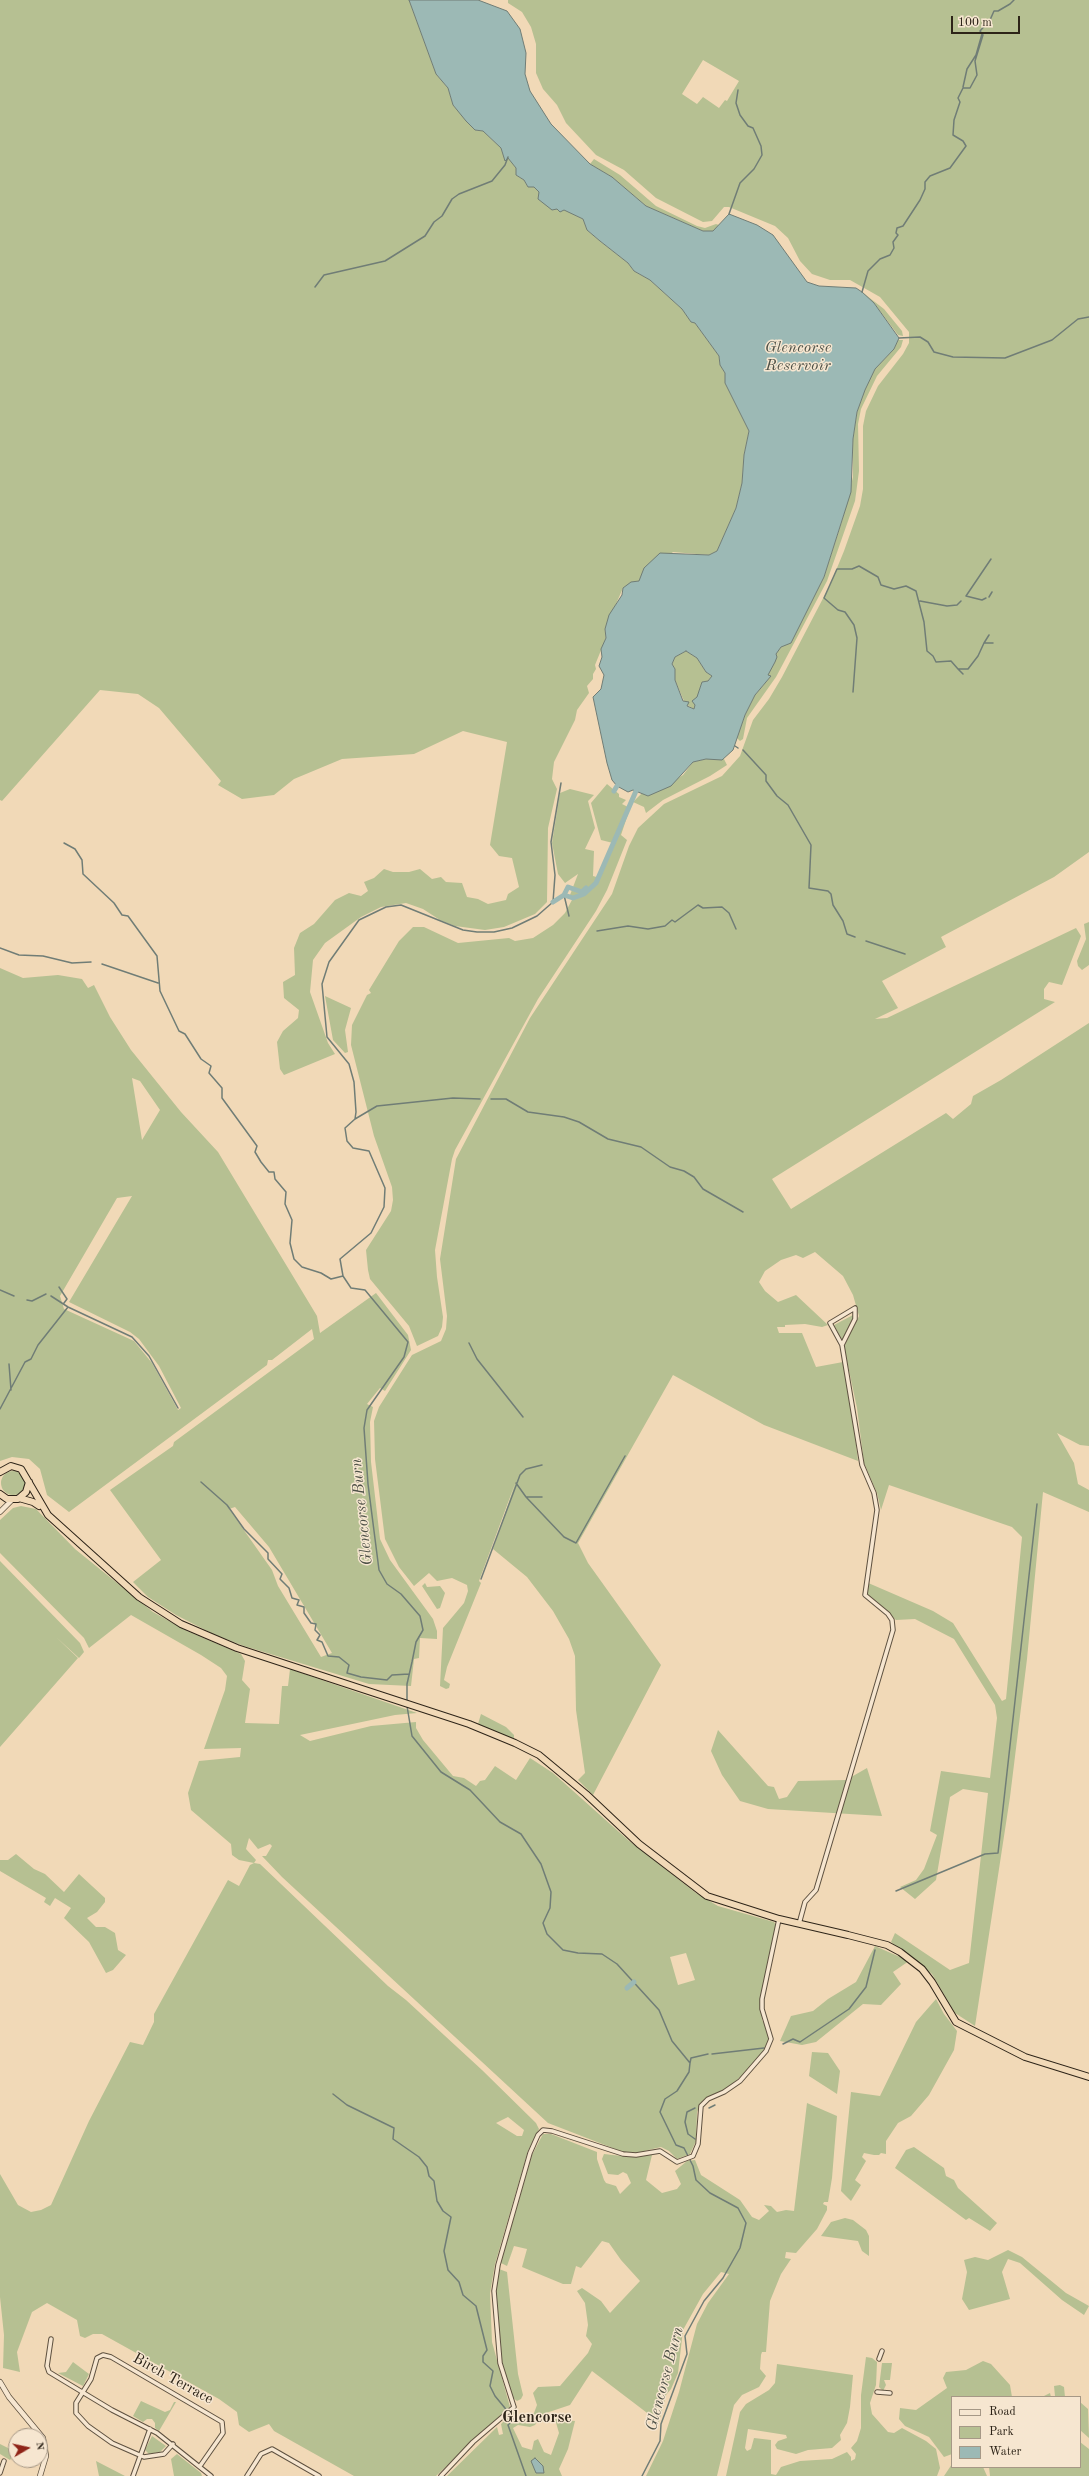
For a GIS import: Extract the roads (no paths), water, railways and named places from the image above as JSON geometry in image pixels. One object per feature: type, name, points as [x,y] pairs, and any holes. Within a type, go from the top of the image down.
[{"type":"highway","points":[[0,1471],[5,1468],[16,1467],[26,1473],[42,1508]]},
{"type":"highway","points":[[16,1499],[26,1492],[29,1482]]},
{"type":"highway","points":[[0,1494],[33,1502],[42,1508],[139,1597],[181,1624],[237,1648],[487,1731],[539,1755],[586,1794],[639,1844],[696,1889],[720,1902],[779,1919],[887,1945],[900,1952],[925,1973],[956,2022],[1025,2057],[1089,2077]]},
{"type":"street","points":[[799,1924],[805,1902],[816,1890],[893,1630],[892,1620],[888,1614],[865,1595],[864,1591],[877,1510],[874,1493],[862,1465],[842,1345],[830,1323],[855,1308],[855,1319],[842,1345]]},
{"type":"street","points":[[0,1512],[16,1499]]},
{"type":"street","points":[[441,2476],[473,2442],[514,2407],[500,2363],[494,2291],[500,2258],[530,2153],[538,2136],[543,2130],[552,2131],[623,2154],[636,2155],[660,2151],[677,2162],[686,2159],[695,2153],[698,2144],[700,2106],[708,2099],[724,2092],[740,2081],[766,2052],[771,2039],[762,2009],[762,1999],[779,1919]]},
{"type":"street","points":[[51,2339],[47,2366],[49,2372],[112,2410],[173,2444],[211,2476]]},
{"type":"street","points":[[879,2359],[882,2351]]},
{"type":"street","name":"Birch Terrace","points":[[83,2392],[91,2378],[97,2358],[107,2355],[216,2417],[224,2426],[223,2433],[200,2466]]},
{"type":"street","points":[[0,2382],[8,2397],[43,2438],[46,2456],[40,2476]]},
{"type":"street","points":[[83,2392],[76,2404],[76,2413],[88,2426],[112,2443],[140,2456],[148,2458],[167,2452],[173,2444]]},
{"type":"street","points":[[877,2392],[890,2392]]},
{"type":"street","points":[[133,2476],[150,2430]]},
{"type":"street","points":[[247,2476],[261,2454],[270,2449],[284,2455],[319,2476]]},
{"type":"street","points":[[0,2474],[4,2461]]},
{"type":"water","name":"Glencorse Reservoir","points":[[409,0],[478,0],[507,11],[520,29],[526,53],[525,74],[530,91],[551,124],[590,164],[612,177],[646,206],[703,231],[713,231],[729,214],[757,225],[773,235],[807,282],[819,286],[856,288],[874,303],[899,338],[894,349],[875,369],[857,412],[853,439],[851,492],[824,577],[791,643],[781,647],[776,654],[777,657],[768,675],[771,676],[755,695],[745,715],[733,750],[722,760],[706,759],[693,762],[671,786],[648,796],[633,790],[628,792],[617,786],[612,780],[607,763],[593,697],[601,689],[604,675],[599,666],[602,657],[601,649],[606,638],[605,629],[609,615],[622,595],[623,588],[631,582],[639,581],[644,568],[660,553],[709,555],[717,551],[736,508],[742,483],[744,455],[749,431],[725,383],[725,373],[720,365],[719,356],[695,323],[691,322],[682,309],[650,280],[634,271],[628,263],[587,230],[583,219],[564,210],[560,212],[557,209],[552,210],[538,199],[539,192],[534,187],[528,187],[524,180],[516,175],[516,168],[508,158],[505,161],[501,148],[483,131],[475,130],[466,121],[453,105],[448,88],[436,74]],"holes":[[[686,651],[697,658],[706,672],[712,676],[708,681],[702,682],[697,697],[692,701],[695,705],[694,709],[687,706],[689,702],[683,701],[675,680],[675,669],[672,664],[675,657]]]},
{"type":"water","points":[[535,2458],[543,2466],[544,2473],[536,2473],[531,2461]]},
{"type":"waterway","points":[[862,292],[868,271],[880,259],[890,255],[894,248],[893,242],[898,235],[896,233],[897,228],[903,226],[920,200],[925,189],[925,182],[930,176],[950,168],[966,146],[963,141],[953,135],[954,120],[960,102],[958,98],[963,88],[970,88],[977,75],[975,61],[983,35],[980,31],[990,20],[994,11],[998,11],[1014,0]]},
{"type":"waterway","points":[[963,87],[967,69],[976,55],[982,34]]},
{"type":"waterway","points":[[729,214],[740,183],[754,169],[762,155],[761,146],[753,128],[748,126],[740,115],[736,103],[738,90]]},
{"type":"waterway","points":[[315,287],[324,275],[385,261],[425,236],[434,222],[442,216],[452,199],[459,194],[492,181],[505,165],[508,157]]},
{"type":"waterway","points":[[899,338],[920,337],[928,342],[934,352],[953,357],[1005,358],[1052,340],[1078,319],[1089,317]]},
{"type":"waterway","points":[[986,598],[982,600],[966,596],[991,559]]},
{"type":"waterway","points":[[853,692],[857,638],[854,625],[845,612],[838,610],[824,598],[837,569],[852,569],[859,566],[878,577],[881,585],[894,589],[906,586],[916,591],[924,622],[927,651],[933,656],[936,662],[951,661],[958,669],[968,669],[978,656],[984,643],[993,643]]},
{"type":"waterway","points":[[989,597],[992,592]]},
{"type":"waterway","points":[[920,601],[947,606],[957,605],[961,601]]},
{"type":"waterway","points":[[984,643],[989,635]]},
{"type":"waterway","points":[[958,669],[963,674]]},
{"type":"waterway","points":[[743,750],[766,775],[766,781],[777,796],[788,805],[811,845],[809,888],[828,891],[831,894],[833,905],[843,921],[847,934],[855,937]]},
{"type":"waterway","name":"Glencorse Burn","points":[[407,1702],[407,1684],[416,1642],[423,1630],[420,1616],[401,1594],[387,1584],[379,1570],[368,1484],[364,1428],[367,1410],[404,1357],[408,1342],[365,1290],[351,1288],[343,1276],[340,1259],[371,1233],[384,1207],[385,1188],[369,1151],[353,1148],[347,1141],[345,1128],[355,1119],[356,1112],[354,1082],[349,1064],[327,1037],[322,984],[329,962],[359,920],[386,907],[401,905],[463,930],[477,932],[494,932],[512,928],[537,916],[553,902],[555,875],[551,842],[561,783]]},
{"type":"waterway","points":[[614,791],[617,786]]},
{"type":"waterway","points":[[553,902],[564,895],[573,898],[584,894],[596,883],[636,791]]},
{"type":"waterway","points":[[64,843],[75,849],[82,860],[83,874],[114,903],[122,915],[128,916],[157,956],[160,991],[179,1031],[185,1034],[201,1059],[211,1066],[209,1073],[222,1088],[222,1098],[257,1146],[255,1152],[261,1162],[269,1172],[274,1172],[275,1179],[286,1192],[285,1204],[292,1220],[290,1243],[294,1259],[302,1267],[321,1273],[331,1279],[343,1276]]},
{"type":"waterway","points":[[564,895],[568,887],[582,892],[586,888]]},
{"type":"waterway","points":[[564,895],[569,916]]},
{"type":"waterway","points":[[597,931],[628,926],[648,929],[665,926],[672,920],[675,922],[698,905],[703,908],[722,907],[729,913],[736,929]]},
{"type":"waterway","points":[[866,941],[905,954]]},
{"type":"waterway","points":[[0,948],[19,955],[43,956],[72,963],[91,962]]},
{"type":"waterway","points":[[102,964],[158,983]]},
{"type":"waterway","points":[[355,1119],[377,1106],[453,1098],[480,1099]]},
{"type":"waterway","points":[[491,1099],[506,1099],[528,1112],[564,1117],[579,1122],[608,1139],[641,1147],[670,1167],[684,1171],[694,1177],[703,1189],[743,1212]]},
{"type":"waterway","points":[[59,1287],[67,1299],[64,1303]]},
{"type":"waterway","points":[[0,1290],[14,1296]]},
{"type":"waterway","points":[[27,1300],[32,1301],[46,1294]]},
{"type":"waterway","points":[[51,1296],[68,1307],[132,1337],[149,1356],[178,1408]]},
{"type":"waterway","points":[[0,1409],[25,1362],[31,1359],[38,1345],[68,1307]]},
{"type":"waterway","points":[[469,1343],[477,1359],[523,1417]]},
{"type":"waterway","points":[[9,1364],[11,1390]]},
{"type":"waterway","points":[[516,1483],[526,1497],[564,1537],[576,1543],[625,1456]]},
{"type":"waterway","points":[[481,1579],[520,1475],[526,1469],[542,1465]]},
{"type":"waterway","points":[[201,1482],[227,1505],[244,1529],[268,1553],[268,1559],[282,1574],[280,1579],[289,1588],[292,1598],[299,1600],[297,1605],[304,1607],[304,1613],[311,1623],[316,1624],[315,1630],[320,1635],[317,1640],[322,1642],[328,1656],[339,1657],[349,1665],[347,1673],[361,1677],[387,1680],[392,1675],[409,1674]]},
{"type":"waterway","points":[[526,1497],[542,1497]]},
{"type":"waterway","points":[[896,1891],[985,1854],[998,1853],[1037,1504]]},
{"type":"waterway","name":"Glencorse Burn","points":[[407,1706],[412,1736],[441,1772],[470,1790],[500,1822],[521,1834],[541,1864],[551,1892],[550,1908],[543,1923],[547,1934],[563,1950],[578,1953],[602,1954],[617,1964],[659,2010],[672,2041],[690,2063],[689,2072],[677,2091],[665,2099],[660,2112],[676,2145],[684,2148],[693,2166],[696,2180],[710,2193],[738,2208],[746,2223],[740,2248],[723,2278],[704,2301],[685,2336],[687,2354],[661,2424],[660,2441],[642,2476]]},
{"type":"waterway","points":[[783,2044],[793,2039],[800,2042],[849,2009],[866,1987],[875,1950]]},
{"type":"waterway","points":[[627,1988],[634,1982]]},
{"type":"waterway","points":[[712,2054],[764,2048]]},
{"type":"waterway","points":[[690,2063],[691,2058],[708,2054]]},
{"type":"waterway","points":[[333,2094],[347,2105],[394,2128],[393,2139],[419,2157],[427,2167],[429,2176],[434,2181],[437,2201],[443,2211],[451,2217],[444,2251],[448,2270],[459,2282],[463,2295],[476,2306],[487,2350],[483,2356],[483,2362],[493,2371],[490,2386],[495,2396],[514,2419],[508,2425],[526,2476]]},
{"type":"waterway","points":[[709,2108],[715,2105]]},
{"type":"waterway","points":[[695,2108],[687,2112],[685,2122],[688,2134],[695,2139]]},
{"type":"district","name":"Glencorse","points":[[537,2418]]}]
